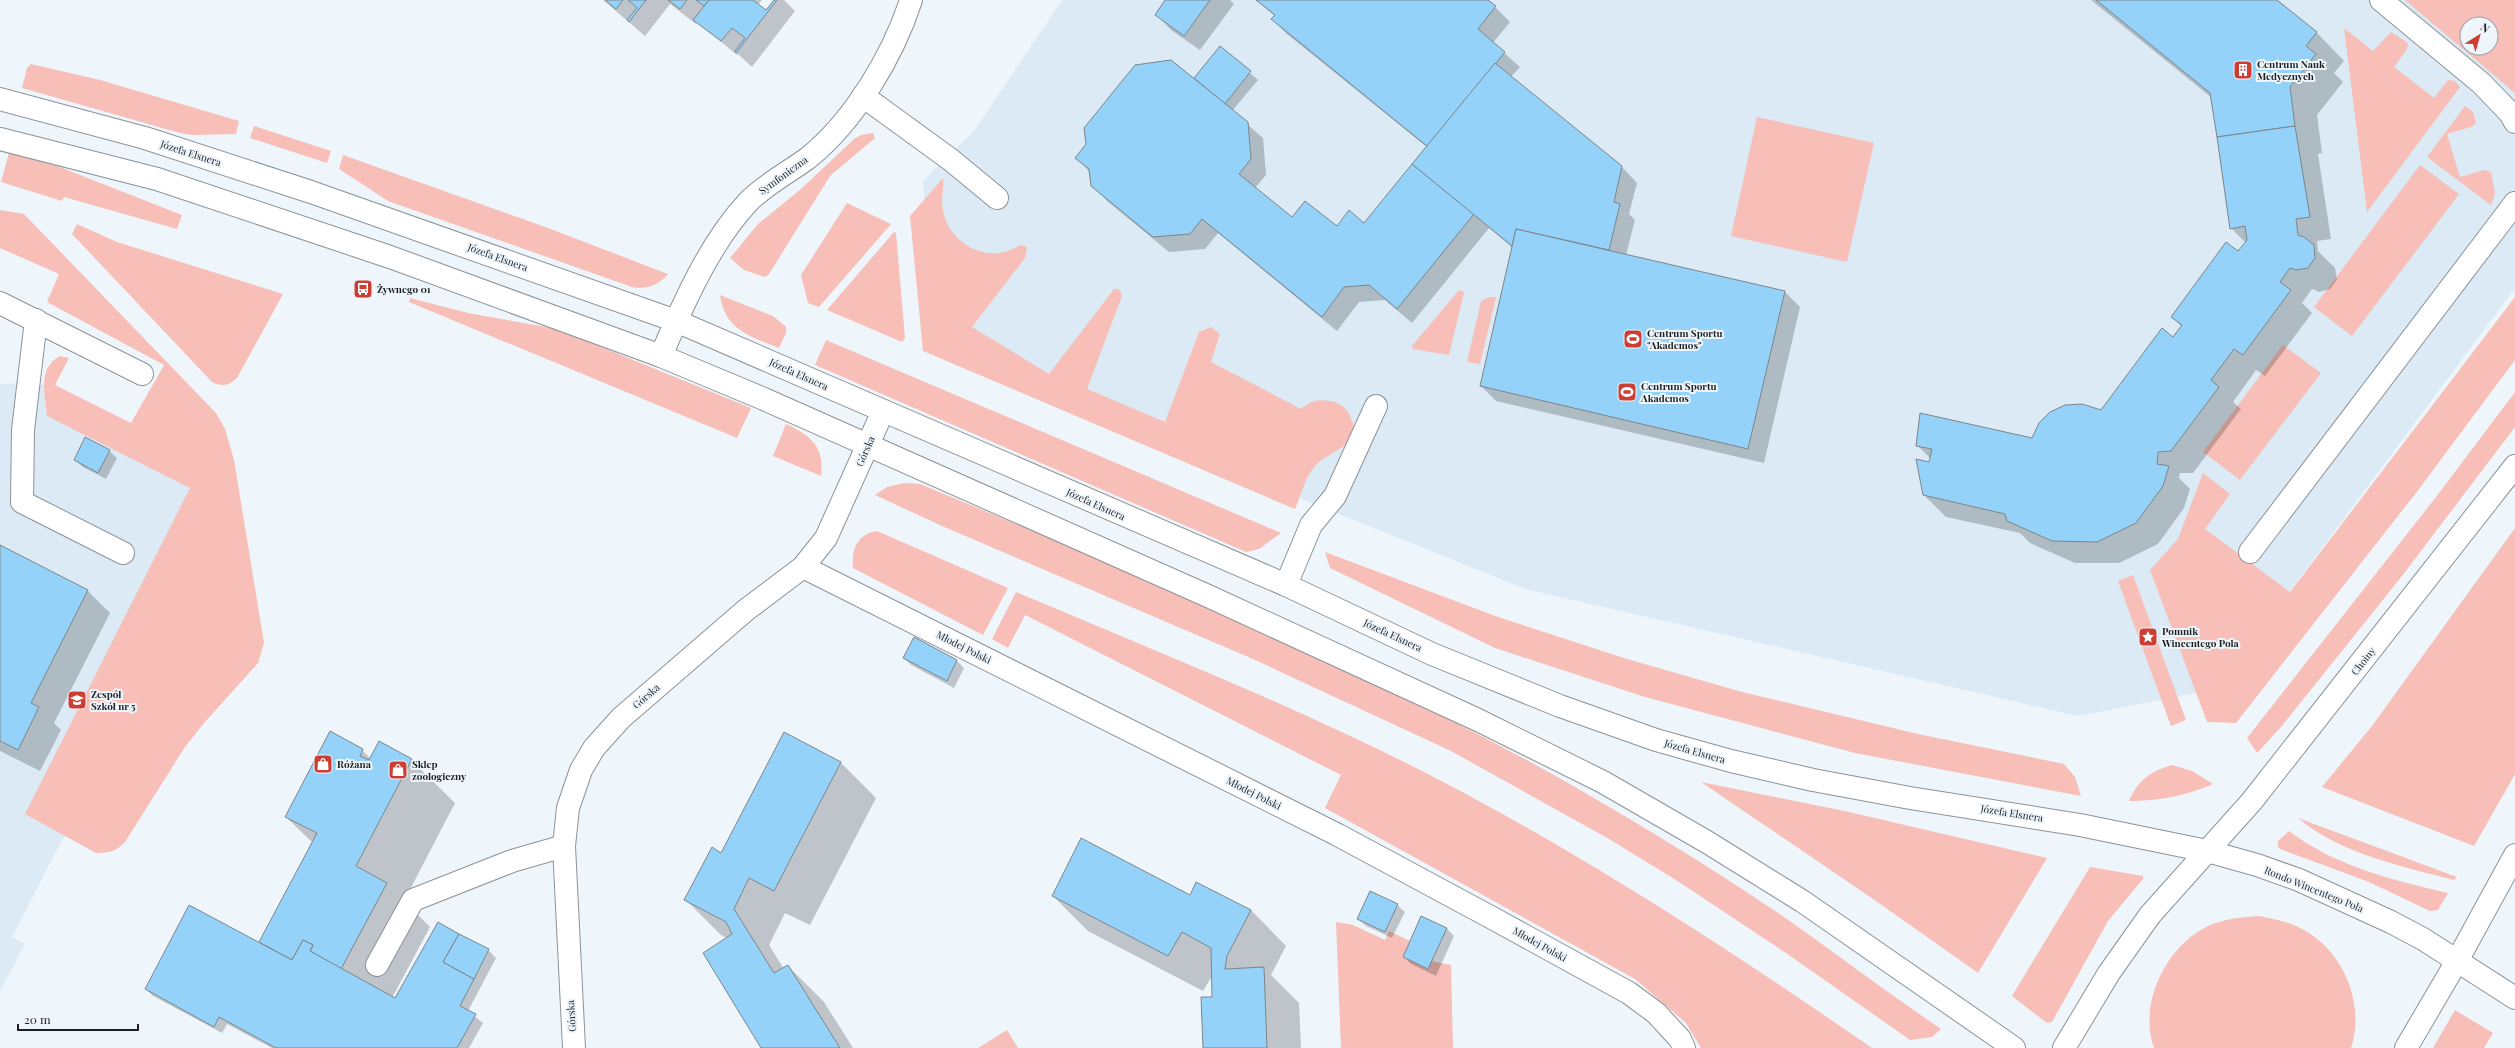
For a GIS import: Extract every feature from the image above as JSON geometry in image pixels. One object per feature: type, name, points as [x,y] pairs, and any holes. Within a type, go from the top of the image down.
[{"type":"street","name":"Symfoniczna","points":[[661,356],[676,321],[730,223],[750,200],[809,157],[833,133],[863,96],[886,58],[904,20],[911,0]]},
{"type":"street","points":[[2381,0],[2481,83],[2510,113],[2515,122]]},
{"type":"street","points":[[863,96],[951,160],[997,198]]},
{"type":"street","name":"Józefa Elsnera","points":[[0,99],[145,138],[311,192],[676,321],[1286,585],[1432,654],[1560,706],[1664,742],[1731,761],[1861,790],[2080,825],[2207,851]]},
{"type":"street","points":[[0,139],[157,179],[390,256],[661,356],[868,445],[1386,677],[1603,782],[1707,842],[1802,902],[2014,1048]]},
{"type":"street","points":[[2250,552],[2515,203]]},
{"type":"street","points":[[0,303],[142,374]]},
{"type":"street","points":[[36,320],[23,430],[22,502],[122,552]]},
{"type":"street","points":[[1286,585],[1311,525],[1335,496],[1376,406]]},
{"type":"street","name":"Górska","points":[[574,1048],[564,846],[568,808],[581,770],[594,748],[627,713],[746,610],[803,567],[826,538],[883,411]]},
{"type":"street","name":"Choiny","points":[[2207,851],[2252,801],[2515,466]]},
{"type":"street","name":"Młodej Polski","points":[[803,567],[1338,835],[1490,916],[1629,993],[1656,1013],[1680,1039],[1684,1048]]},
{"type":"street","points":[[377,965],[413,900],[512,861],[564,846]]},
{"type":"street","points":[[2064,1048],[2122,952],[2166,895],[2207,851]]},
{"type":"street","name":"Rondo Wincentego Pola","points":[[2207,851],[2285,875],[2350,902],[2423,939],[2515,998]]},
{"type":"street","points":[[2406,1048],[2457,961],[2515,855]]},
{"type":"shaded area","points":[[1062,0],[2462,0],[2465,16],[2459,16],[2459,56],[2499,56],[2499,31],[2515,44],[2515,288],[2217,689],[2078,716],[1525,589],[934,351],[923,181],[975,130]]},
{"type":"shaded area","points":[[2405,0],[2515,0],[2515,93],[2471,56],[2499,56],[2499,16],[2459,16],[2459,46]]},
{"type":"shaded area","points":[[2344,28],[2373,51],[2391,32],[2408,43],[2407,49],[2394,67],[2434,98],[2448,80],[2455,81],[2460,87],[2367,212]]},
{"type":"shaded area","points":[[31,64],[100,80],[239,121],[236,134],[192,135],[180,133],[22,88],[27,68]]},
{"type":"shaded area","points":[[2465,106],[2473,112],[2476,123],[2471,127],[2447,134],[2460,177],[2484,170],[2491,172],[2495,194],[2491,205],[2427,157]]},
{"type":"shaded area","points":[[1757,117],[1874,143],[1847,262],[1731,236]]},
{"type":"shaded area","points":[[254,126],[331,151],[327,163],[250,138]]},
{"type":"shaded area","points":[[873,133],[875,138],[830,176],[769,274],[765,277],[744,270],[730,258],[758,224],[801,189],[854,139],[861,135]]},
{"type":"shaded area","points":[[9,153],[57,166],[182,215],[177,229],[64,197],[62,201],[1,182]]},
{"type":"shaded area","points":[[343,155],[548,228],[668,274],[661,281],[652,286],[642,288],[632,287],[388,201],[339,169]]},
{"type":"shaded area","points":[[2420,165],[2459,194],[2352,336],[2314,307]]},
{"type":"shaded area","points":[[943,178],[942,206],[944,215],[956,236],[965,244],[975,250],[986,253],[1009,251],[1020,245],[1027,247],[1025,258],[972,327],[1049,374],[1114,289],[1119,289],[1122,296],[1087,389],[1165,422],[1199,332],[1211,327],[1220,334],[1211,362],[1301,409],[1311,402],[1325,400],[1338,403],[1347,411],[1353,425],[1353,434],[1350,440],[1344,446],[1314,467],[1306,481],[1295,509],[923,351],[910,216]]},
{"type":"shaded area","points":[[847,203],[891,224],[819,307],[808,303],[801,275]]},
{"type":"shaded area","points":[[0,210],[24,214],[216,413],[225,429],[234,460],[264,643],[258,663],[204,723],[185,747],[125,842],[116,849],[105,853],[96,853],[25,814],[190,488],[47,416],[44,391],[45,374],[53,361],[60,356],[69,358],[55,385],[131,423],[164,365],[47,302],[59,274],[0,248]]},
{"type":"shaded area","points":[[77,224],[117,242],[283,294],[237,378],[231,383],[225,385],[219,385],[212,382],[72,234]]},
{"type":"shaded area","points":[[894,232],[896,233],[905,338],[902,342],[827,310]]},
{"type":"shaded area","points":[[1459,290],[1464,292],[1449,355],[1413,349],[1412,346]]},
{"type":"shaded area","points":[[720,295],[773,316],[786,327],[786,333],[779,348],[748,335],[733,324],[727,316]]},
{"type":"shaded area","points":[[1490,297],[1496,297],[1480,364],[1467,362],[1481,301]]},
{"type":"shaded area","points":[[2515,297],[2515,360],[2419,489],[2236,723],[2207,722],[2150,570],[2178,539],[2203,473],[2230,494],[2205,529],[2290,592]]},
{"type":"shaded area","points":[[410,298],[468,313],[557,329],[751,408],[737,438],[409,302]]},
{"type":"shaded area","points":[[826,340],[1281,533],[1259,549],[1246,552],[815,365]]},
{"type":"shaded area","points":[[2283,345],[2321,373],[2240,480],[2203,452]]},
{"type":"shaded area","name":"Zespół Szkół nr 5","points":[[28,383],[46,385],[207,462],[79,843],[64,836],[12,937],[25,944],[0,991],[0,384]]},
{"type":"shaded area","points":[[2515,392],[2515,427],[2402,576],[2281,727],[2257,753],[2247,738],[2436,497]]},
{"type":"shaded area","points":[[786,424],[795,428],[814,443],[821,457],[821,476],[773,456]]},
{"type":"shaded area","points":[[904,483],[920,484],[1245,622],[1405,697],[1484,737],[1591,796],[1708,867],[1794,924],[1941,1029],[1932,1037],[1910,1040],[1786,953],[1676,880],[1609,839],[1451,751],[1253,659],[942,526],[875,495],[887,487]]},
{"type":"shaded area","points":[[2515,528],[2515,774],[2474,846],[2322,787],[2372,726]]},
{"type":"shaded area","points":[[877,531],[1008,588],[983,635],[853,568],[854,549],[860,539]]},
{"type":"shaded area","points":[[1325,552],[1498,617],[1627,659],[1742,692],[1918,734],[2064,764],[2075,777],[2081,796],[1855,753],[1645,697],[1495,648],[1330,568]]},
{"type":"shaded area","points":[[2133,575],[2186,720],[2171,726],[2118,581]]},
{"type":"shaded area","points":[[1016,592],[1250,691],[1366,743],[1423,771],[1530,829],[1630,888],[1728,951],[1872,1048],[1701,1048],[1686,1023],[1635,979],[1325,808],[1341,775],[1025,615],[1008,648],[992,639]]},
{"type":"shaded area","points":[[2172,765],[2192,771],[2213,784],[2192,792],[2172,797],[2129,801],[2137,787],[2146,777],[2164,767]]},
{"type":"shaded area","points":[[1701,782],[1849,812],[2047,858],[1978,973],[1876,901]]},
{"type":"shaded area","points":[[2298,818],[2457,877],[2454,880],[2393,864],[2352,850],[2333,841]]},
{"type":"shaded area","points":[[2289,831],[2325,854],[2345,863],[2385,877],[2448,893],[2438,910],[2430,911],[2369,882],[2280,849],[2278,847],[2278,841]]},
{"type":"shaded area","points":[[2090,867],[2143,876],[2143,879],[2108,921],[2052,1022],[2047,1023],[2012,996]]},
{"type":"shaded area","points":[[2259,916],[2285,922],[2300,928],[2315,937],[2328,949],[2339,963],[2353,996],[2355,1031],[2351,1048],[2154,1048],[2150,1031],[2150,1013],[2153,995],[2159,978],[2168,962],[2180,947],[2193,935],[2208,926],[2233,919]]},
{"type":"shaded area","points":[[1336,922],[1353,925],[1385,940],[1389,931],[1410,941],[1403,957],[1428,969],[1431,961],[1451,965],[1453,1048],[1341,1048]]},
{"type":"shaded area","points":[[2455,1010],[2493,1033],[2484,1048],[2433,1048]]},
{"type":"shaded area","points":[[1007,1030],[1018,1048],[978,1048]]},
{"type":"building","points":[[605,0],[623,0],[616,9]]},
{"type":"building","points":[[628,0],[646,0],[629,22],[627,20],[637,8]]},
{"type":"building","points":[[668,0],[687,0],[680,9]]},
{"type":"building","points":[[696,0],[709,0],[704,6]]},
{"type":"building","points":[[709,0],[753,0],[766,10],[774,0],[777,0],[736,53],[735,51],[745,38],[732,28],[721,41],[693,20]]},
{"type":"building","points":[[1165,0],[1210,0],[1184,36],[1155,15]]},
{"type":"building","points":[[1256,0],[1488,0],[1496,6],[1478,29],[1505,52],[1428,147],[1271,19],[1275,15]]},
{"type":"building","name":"Centrum Nauk Medycznych","points":[[2096,0],[2277,0],[2317,32],[2306,46],[2316,54],[2290,87],[2295,126],[2217,137],[2210,93]]},
{"type":"building","points":[[1220,46],[1251,71],[1225,104],[1194,78]]},
{"type":"building","points":[[1171,60],[1248,122],[1251,159],[1239,174],[1292,217],[1305,201],[1337,226],[1349,210],[1364,223],[1412,164],[1474,214],[1397,309],[1369,285],[1344,287],[1322,317],[1202,219],[1190,234],[1153,237],[1091,186],[1089,169],[1075,158],[1086,144],[1084,128],[1135,65]]},
{"type":"building","points":[[1495,63],[1622,166],[1614,202],[1620,204],[1609,250],[1516,229],[1512,246],[1412,164]]},
{"type":"building","points":[[2295,126],[2310,217],[2296,219],[2298,235],[2304,237],[2314,245],[2315,258],[2308,268],[2296,270],[2290,268],[2280,282],[2291,290],[2243,355],[2234,349],[2211,380],[2219,387],[2171,451],[2158,452],[2157,464],[2169,466],[2163,486],[2136,523],[2097,542],[2052,541],[2007,521],[2005,514],[1923,495],[1916,459],[1929,462],[1932,449],[1916,446],[1920,413],[2032,438],[2039,423],[2050,412],[2065,405],[2082,404],[2101,410],[2162,328],[2173,337],[2182,325],[2171,317],[2226,242],[2238,251],[2247,240],[2245,226],[2230,229],[2217,137]]},
{"type":"building","name":"Centrum Sportu \"Akademos\"","points":[[1516,229],[1785,291],[1748,449],[1480,386]]},
{"type":"building","points":[[85,437],[110,450],[98,473],[74,460]]},
{"type":"building","points":[[0,545],[88,590],[31,703],[39,707],[18,750],[0,741]]},
{"type":"building","points":[[914,637],[957,660],[947,681],[903,658]]},
{"type":"building","points":[[330,731],[363,749],[360,756],[369,760],[379,741],[412,759],[356,866],[387,883],[341,969],[310,951],[313,945],[303,940],[292,960],[259,942],[317,833],[285,817]]},
{"type":"building","points":[[784,732],[841,762],[774,891],[749,878],[734,909],[774,973],[788,965],[840,1048],[761,1048],[703,953],[732,934],[726,922],[684,900],[712,847],[721,853]]},
{"type":"building","points":[[1081,838],[1190,895],[1196,882],[1251,910],[1227,956],[1225,969],[1264,967],[1267,1048],[1203,1048],[1201,997],[1212,997],[1211,948],[1182,932],[1168,956],[1052,896]]},
{"type":"building","points":[[1370,891],[1398,904],[1385,932],[1357,919]]},
{"type":"building","points":[[189,905],[292,960],[303,940],[313,945],[310,951],[395,998],[438,922],[459,934],[443,962],[474,979],[460,1006],[476,1014],[457,1048],[276,1048],[219,1017],[214,1027],[145,989]]},
{"type":"building","points":[[1421,916],[1447,928],[1428,969],[1403,957]]},
{"type":"building","points":[[459,934],[489,949],[474,979],[443,962]]},
{"type":"place","name":"Centrum Nauk Medycznych","points":[[2243,70]]},
{"type":"place","name":"Żywnego 01","points":[[363,289]]},
{"type":"place","name":"Centrum Sportu \"Akademos\"","points":[[1633,339]]},
{"type":"place","name":"Centrum Sportu Akademos","points":[[1627,392]]},
{"type":"place","name":"Pomnik Wincentego Pola","points":[[2148,637]]},
{"type":"place","name":"Zespół Szkół nr 5","points":[[77,700]]},
{"type":"place","name":"Różana","points":[[323,764]]},
{"type":"place","name":"Sklep zoologiczny","points":[[398,770]]}]
